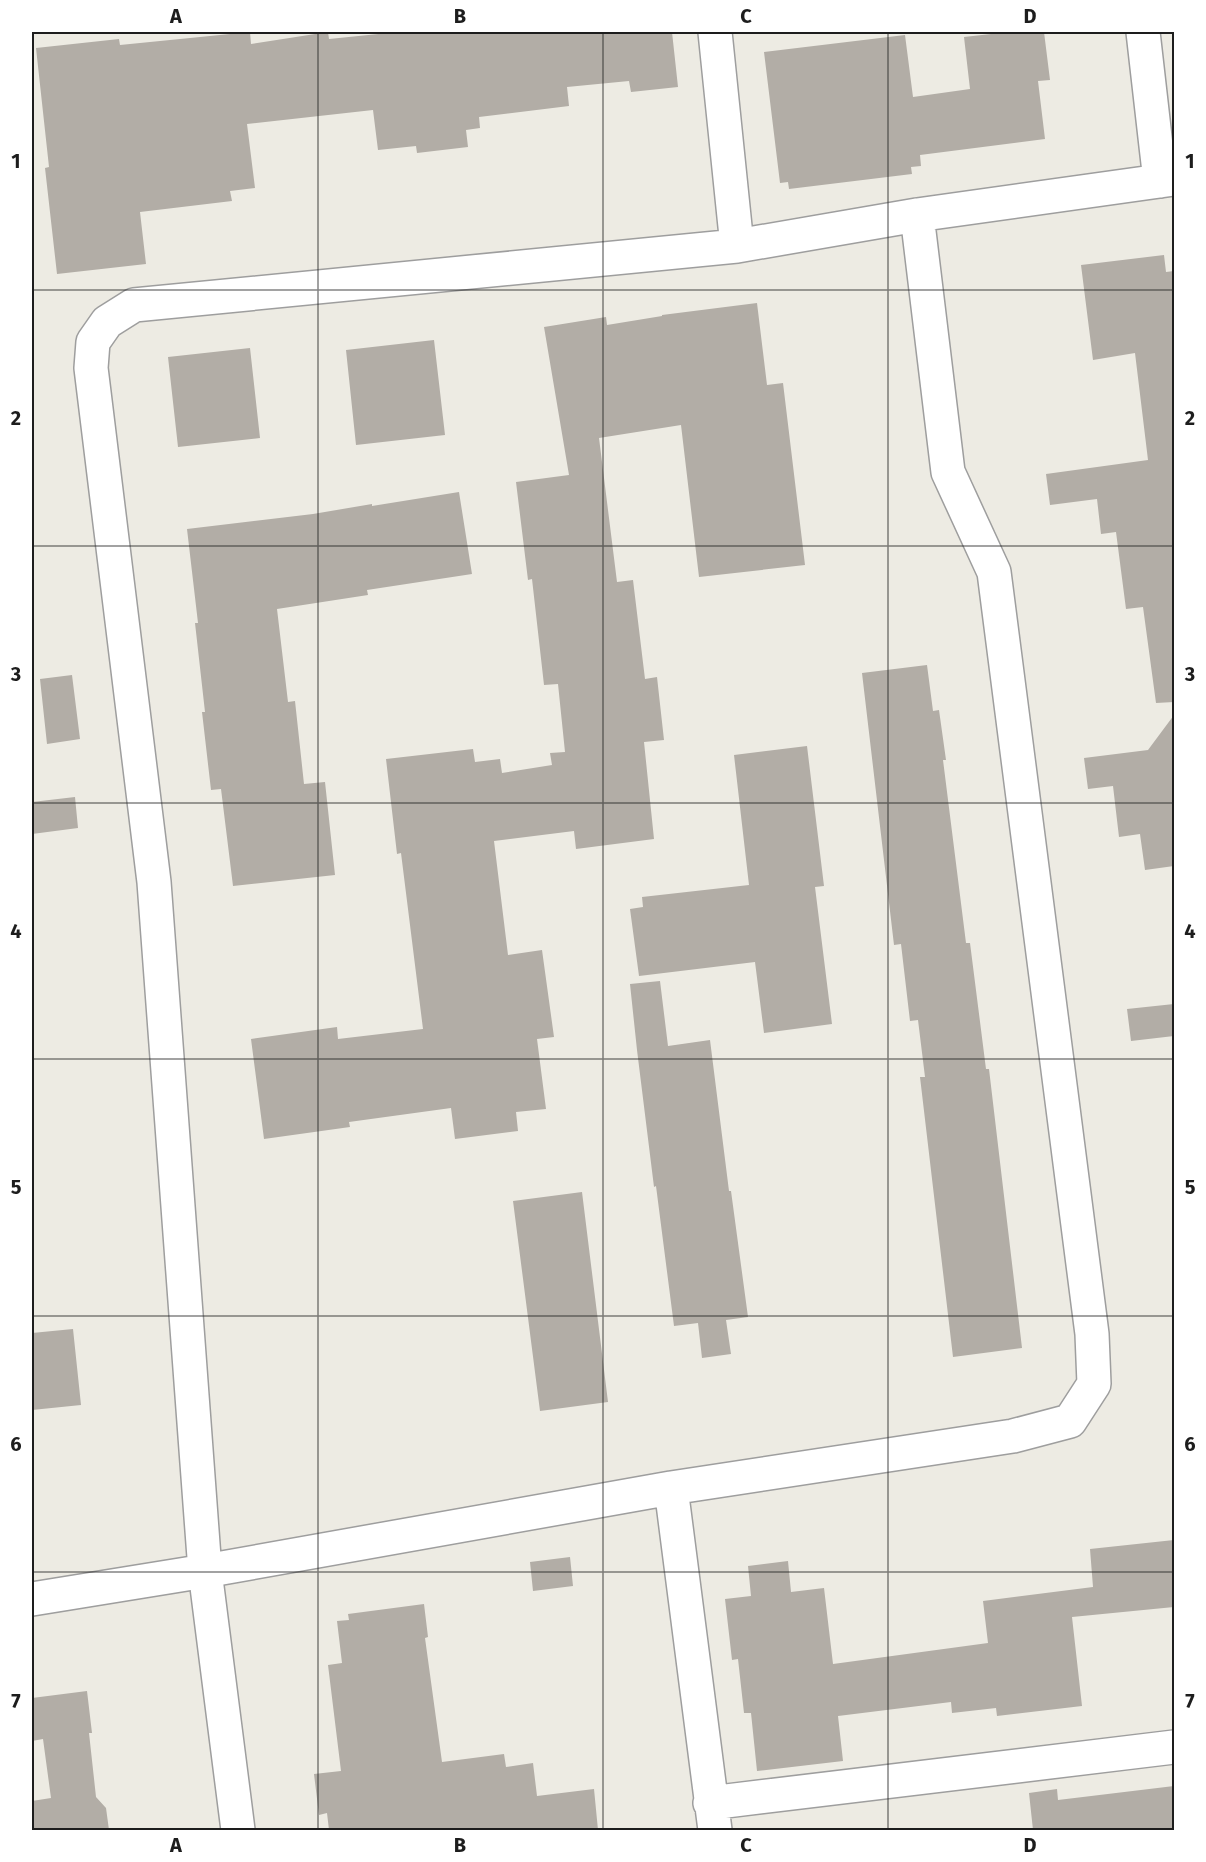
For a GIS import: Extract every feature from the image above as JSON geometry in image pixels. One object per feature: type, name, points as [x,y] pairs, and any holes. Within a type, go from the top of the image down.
[{"type":"street","points":[[715,32],[737,246]]},
{"type":"street","points":[[238,1830],[205,1571],[154,882],[91,368],[93,342],[107,322],[134,305],[737,246],[917,215],[1167,180],[1143,32]]},
{"type":"street","points":[[32,1599],[205,1571],[671,1488],[1013,1436],[1070,1421],[1094,1384],[1092,1334],[994,572],[948,472],[917,215]]},
{"type":"street","points":[[671,1488],[713,1817],[1174,1747]]},
{"type":"building","points":[[250,32],[251,44],[328,32],[329,39],[398,32],[672,32],[678,87],[631,92],[629,81],[567,87],[569,106],[479,117],[480,128],[466,130],[468,147],[417,153],[416,146],[378,150],[373,110],[247,124],[255,188],[230,191],[232,201],[140,212],[146,264],[57,274],[45,168],[49,167],[36,48],[119,39],[120,45]]},
{"type":"building","points":[[1009,32],[1044,32],[1050,80],[1038,81],[1045,139],[920,155],[921,166],[911,167],[912,174],[789,189],[788,182],[780,183],[764,52],[905,35],[913,97],[970,89],[964,37]]},
{"type":"building","points":[[1164,255],[1166,272],[1174,271],[1174,702],[1156,703],[1143,607],[1126,609],[1116,532],[1101,534],[1097,499],[1050,505],[1046,474],[1148,460],[1135,353],[1093,360],[1081,265]]},
{"type":"building","points":[[757,303],[767,385],[783,383],[805,565],[699,577],[681,425],[599,438],[617,582],[633,580],[645,679],[657,677],[664,740],[644,742],[654,839],[576,849],[574,831],[494,841],[508,955],[542,950],[554,1037],[537,1039],[546,1109],[516,1112],[518,1131],[455,1139],[451,1108],[349,1122],[350,1127],[264,1139],[251,1039],[337,1027],[338,1039],[423,1029],[401,853],[397,854],[386,759],[473,749],[475,762],[500,759],[502,773],[552,765],[550,753],[565,752],[558,684],[544,685],[532,579],[528,580],[516,482],[569,475],[544,327],[606,317],[607,325],[662,315]]},
{"type":"building","points":[[434,340],[445,435],[356,445],[346,350]]},
{"type":"building","points":[[250,348],[260,438],[178,447],[168,357]]},
{"type":"building","points":[[459,492],[472,574],[367,590],[368,595],[277,609],[288,702],[295,701],[304,784],[325,782],[335,875],[233,886],[221,789],[211,790],[195,623],[198,623],[187,529],[313,514],[372,504],[372,506]]},
{"type":"building","points":[[927,665],[933,711],[939,710],[966,943],[970,943],[986,1069],[989,1069],[1022,1348],[953,1357],[920,1077],[925,1077],[918,1020],[910,1021],[901,944],[894,945],[862,673]]},
{"type":"building","points":[[72,675],[80,739],[47,744],[40,679]]},
{"type":"building","points":[[1174,715],[1174,866],[1145,870],[1140,834],[1119,837],[1113,786],[1088,789],[1084,758],[1148,750]]},
{"type":"building","points":[[807,746],[824,886],[815,887],[832,1024],[764,1033],[755,962],[639,976],[630,909],[643,907],[642,897],[749,885],[734,755]]},
{"type":"building","points":[[75,797],[78,828],[32,834],[32,802]]},
{"type":"building","points":[[660,981],[668,1046],[710,1040],[748,1317],[726,1320],[731,1354],[702,1358],[698,1323],[674,1326],[656,1186],[654,1187],[630,984]]},
{"type":"building","points":[[1174,1004],[1174,1036],[1131,1041],[1127,1009]]},
{"type":"building","points":[[582,1192],[608,1402],[540,1411],[513,1201]]},
{"type":"building","points":[[73,1329],[81,1405],[32,1410],[32,1333]]},
{"type":"building","points":[[1174,1540],[1174,1607],[1072,1617],[1082,1706],[997,1716],[996,1708],[952,1713],[951,1702],[838,1716],[843,1761],[757,1771],[751,1713],[744,1713],[738,1659],[732,1660],[725,1599],[751,1596],[748,1566],[788,1561],[791,1592],[824,1588],[833,1664],[988,1643],[983,1601],[1093,1587],[1090,1549]]},
{"type":"building","points":[[570,1557],[573,1586],[533,1591],[530,1562]]},
{"type":"building","points":[[424,1604],[428,1637],[425,1638],[442,1762],[504,1754],[506,1767],[533,1763],[537,1796],[594,1789],[598,1830],[329,1830],[327,1813],[319,1815],[314,1774],[341,1771],[328,1665],[342,1663],[337,1621],[349,1620],[348,1614]]},
{"type":"building","points":[[87,1691],[96,1797],[106,1808],[109,1830],[32,1830],[32,1801],[51,1798],[43,1739],[32,1741],[32,1698]]},
{"type":"building","points":[[1174,1786],[1174,1830],[1033,1830],[1029,1793],[1057,1789],[1058,1800]]}]
